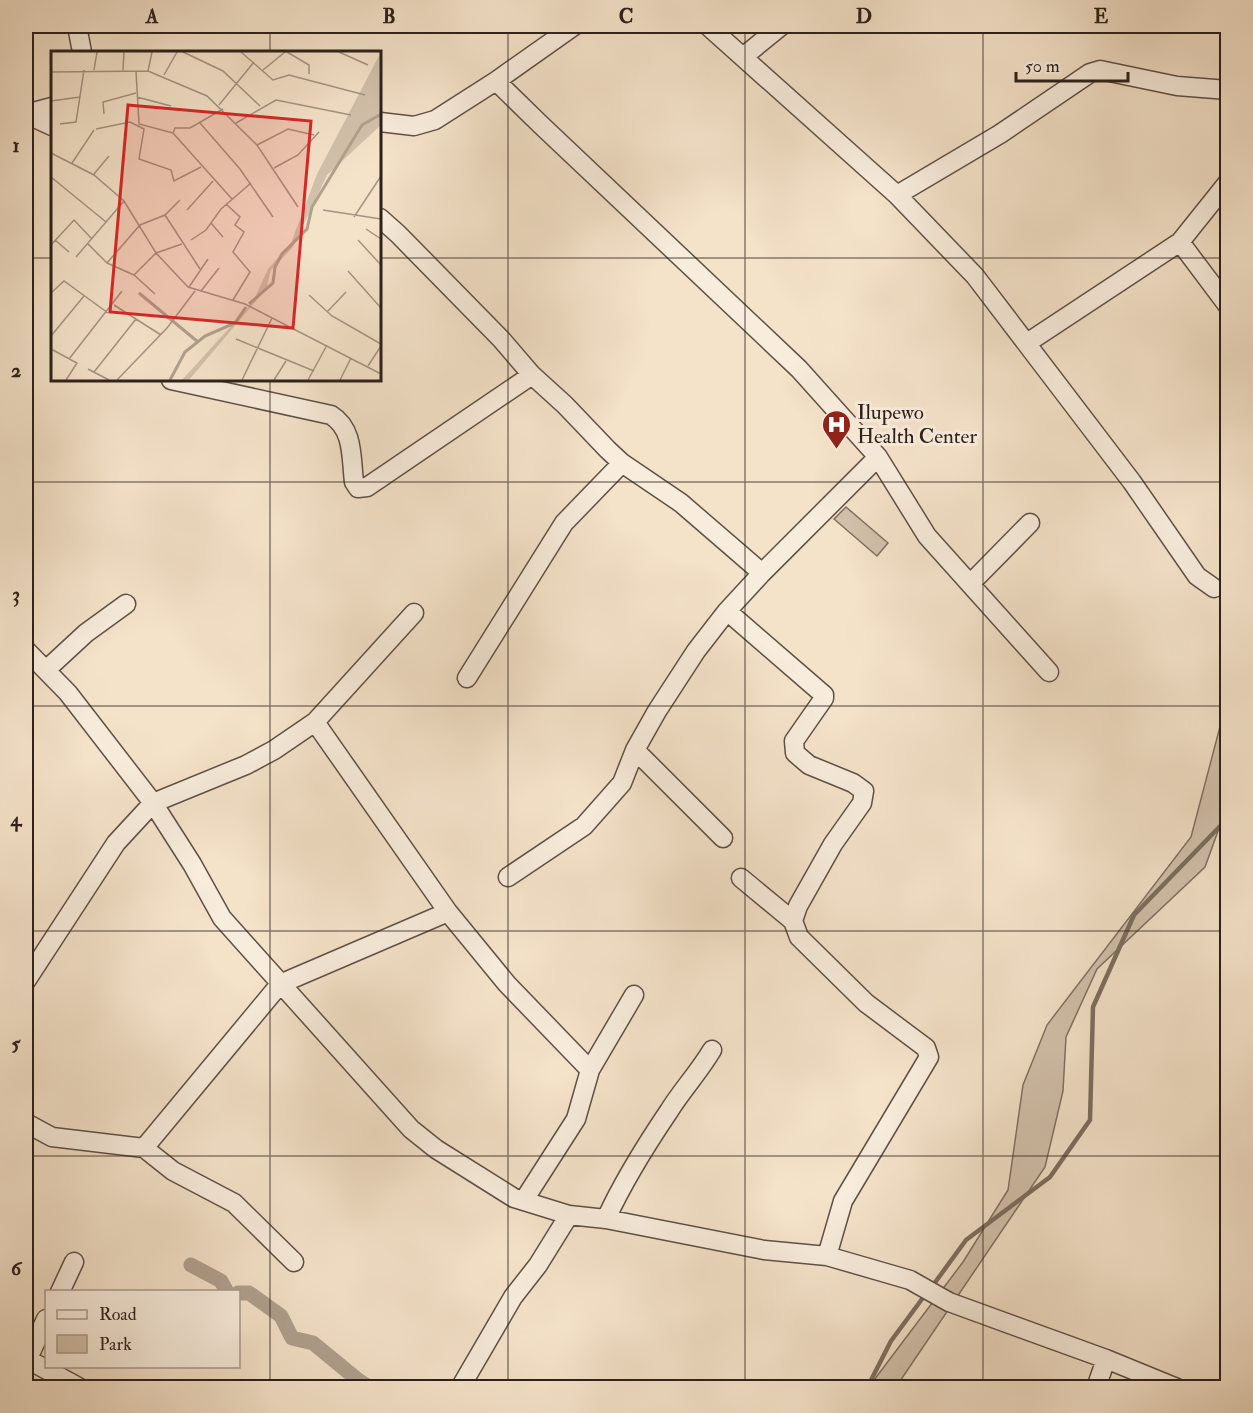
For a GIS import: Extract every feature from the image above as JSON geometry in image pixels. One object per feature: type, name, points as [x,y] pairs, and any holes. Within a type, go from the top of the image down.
[{"type":"street","points":[[77,26],[82,51]]},
{"type":"street","points":[[381,122],[414,126],[435,120],[496,81],[574,26]]},
{"type":"street","points":[[708,26],[897,195],[975,276],[1132,482],[1197,576],[1214,588]]},
{"type":"street","points":[[743,57],[781,26]]},
{"type":"street","points":[[897,195],[1000,134],[1090,73],[1100,70],[1177,86],[1227,90]]},
{"type":"street","points":[[496,81],[799,369],[879,457],[927,536],[1049,672]]},
{"type":"street","points":[[26,114],[51,107]]},
{"type":"street","points":[[26,114],[51,126]]},
{"type":"street","points":[[1027,342],[1180,242],[1227,182]]},
{"type":"street","points":[[381,219],[501,339],[532,375],[622,463],[681,503],[762,573]]},
{"type":"street","points":[[1180,242],[1227,306]]},
{"type":"street","points":[[176,381],[331,415],[341,422],[348,435],[354,482],[358,488],[367,487],[532,375]]},
{"type":"street","points":[[508,877],[584,826],[622,783],[635,750],[696,651],[762,573],[879,457]]},
{"type":"street","points":[[467,678],[564,523],[622,463]]},
{"type":"street","points":[[970,584],[1030,523]]},
{"type":"street","points":[[46,670],[86,633],[126,604]]},
{"type":"street","points":[[727,612],[823,692],[824,698],[794,741],[795,753],[809,765],[853,783],[864,791],[862,803],[843,828],[798,906],[794,921],[799,937],[866,1003],[926,1048],[929,1056],[843,1201],[827,1256]]},
{"type":"street","points":[[26,981],[116,843],[153,803],[246,765],[274,750],[315,722],[414,613]]},
{"type":"street","points":[[27,654],[68,693],[153,803],[192,864],[222,918],[411,1129],[465,1169],[514,1198],[569,1215],[764,1250],[827,1256],[910,1280],[949,1302],[1107,1359],[1177,1388]]},
{"type":"street","points":[[315,722],[448,912],[507,984],[590,1070]]},
{"type":"street","points":[[635,750],[723,838]]},
{"type":"street","points":[[741,878],[794,921]]},
{"type":"street","points":[[144,1148],[280,984],[448,912]]},
{"type":"street","points":[[524,1200],[576,1119],[590,1070],[634,995]]},
{"type":"street","points":[[606,1220],[615,1199],[669,1110],[703,1066],[712,1050]]},
{"type":"street","points":[[26,1123],[52,1137],[144,1148],[172,1171],[234,1203],[294,1262]]},
{"type":"street","points":[[460,1388],[513,1297],[538,1265],[569,1215]]},
{"type":"street","points":[[61,1290],[74,1262]]},
{"type":"street","points":[[45,1321],[26,1361],[80,1388]]},
{"type":"street","points":[[1096,1388],[1107,1359]]},
{"type":"green space","points":[[846,507],[888,543],[877,556],[834,519]]},
{"type":"green space","points":[[1227,700],[1227,806],[1205,867],[1097,969],[1066,1037],[1063,1091],[1045,1167],[896,1387],[868,1388],[963,1262],[1008,1190],[1023,1085],[1047,1025],[1191,837]]},
{"type":"waterway","points":[[931,1288],[966,1240],[1050,1177],[1090,1120],[1093,1007],[1134,915],[1228,818]]},
{"type":"waterway","points":[[191,1265],[221,1281],[226,1290]]},
{"type":"waterway","points":[[240,1293],[249,1293],[281,1316],[292,1338],[313,1343],[370,1388]]},
{"type":"waterway","points":[[867,1388],[891,1341],[925,1295]]},
{"type":"place","name":"Ilupewo Health Center","points":[[836,450]]}]
